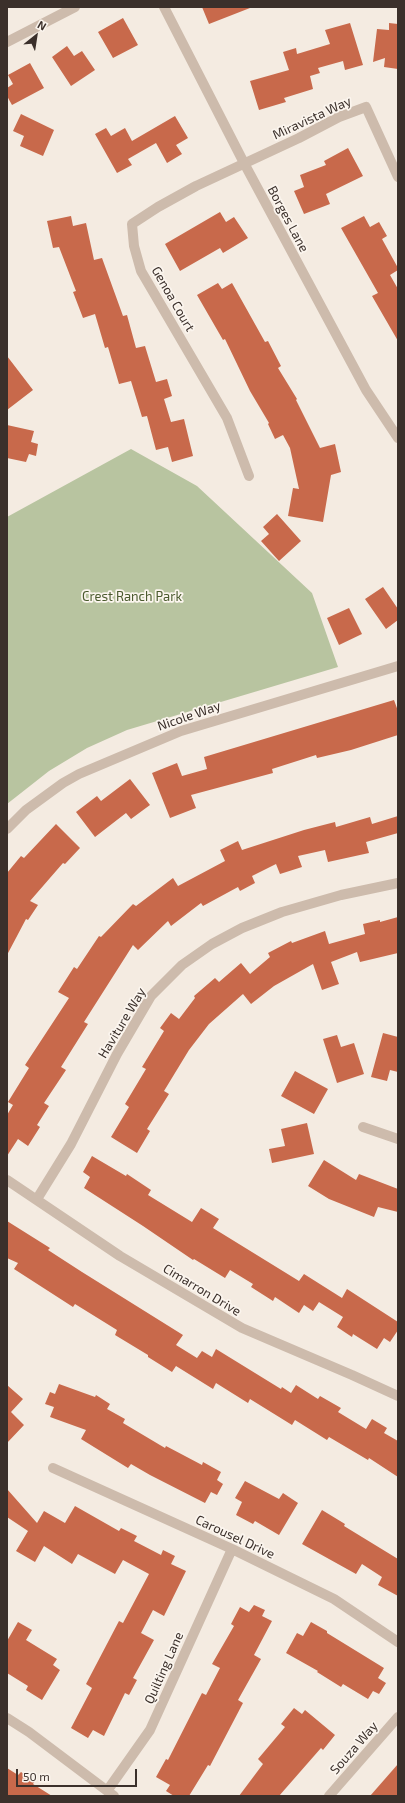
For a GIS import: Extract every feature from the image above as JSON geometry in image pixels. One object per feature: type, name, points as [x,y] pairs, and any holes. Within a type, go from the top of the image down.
[{"type":"street","points":[[7,42],[75,7]]},
{"type":"street","name":"Borges Lane","points":[[164,7],[244,163],[366,390],[398,438]]},
{"type":"street","name":"Miravista Way","points":[[244,163],[299,138],[339,117],[366,107],[398,177]]},
{"type":"street","name":"Genoa Court","points":[[244,163],[158,207],[132,224],[134,246],[141,271],[227,418],[249,476]]},
{"type":"street","name":"Nicole Way","points":[[7,829],[26,810],[68,780],[166,737],[262,706],[398,666]]},
{"type":"street","name":"Haviture Way","points":[[37,1199],[71,1144],[117,1054],[151,996],[182,965],[212,944],[242,928],[282,912],[341,895],[398,883]]},
{"type":"street","points":[[363,1127],[398,1139]]},
{"type":"street","name":"Cimarron Drive","points":[[7,1180],[120,1256],[242,1328],[398,1396]]},
{"type":"street","name":"Carousel Drive","points":[[53,1468],[232,1549],[334,1599],[398,1642]]},
{"type":"street","name":"Quilting Lane","points":[[111,1793],[150,1730],[232,1549]]},
{"type":"street","name":"Souza Way","points":[[329,1796],[398,1716]]},
{"type":"street","points":[[7,1718],[29,1732],[111,1793]]},
{"type":"green space","name":"Crest Ranch Park","points":[[131,449],[197,486],[312,593],[338,667],[127,730],[87,748],[49,771],[7,804],[7,517]]},
{"type":"building","points":[[202,7],[250,7],[250,8],[209,24]]},
{"type":"building","points":[[123,18],[138,45],[113,58],[98,32]]},
{"type":"building","points":[[350,23],[363,65],[345,70],[343,61],[318,68],[320,73],[310,76],[313,89],[284,98],[286,102],[259,110],[250,81],[289,70],[283,52],[296,48],[297,54],[330,44],[325,30]]},
{"type":"building","points":[[389,23],[398,24],[398,69],[384,67],[385,58],[373,62],[377,29],[389,30]]},
{"type":"building","points":[[67,46],[74,56],[82,51],[95,70],[71,86],[52,57]]},
{"type":"building","points":[[30,63],[44,88],[12,105],[7,96],[7,88],[13,84],[8,75]]},
{"type":"building","points":[[21,114],[54,130],[43,156],[20,146],[24,136],[13,131]]},
{"type":"building","points":[[175,116],[188,138],[176,145],[182,154],[167,163],[156,143],[128,159],[132,165],[117,173],[95,134],[106,128],[111,136],[125,128],[132,141]]},
{"type":"building","points":[[348,148],[363,176],[326,194],[330,204],[304,214],[294,191],[304,187],[300,175],[326,165],[324,161]]},
{"type":"building","points":[[220,212],[226,222],[234,217],[248,238],[223,253],[220,248],[180,271],[165,244]]},
{"type":"building","points":[[71,216],[73,226],[86,223],[94,260],[102,258],[123,316],[127,315],[136,348],[145,346],[156,382],[167,379],[172,396],[164,399],[171,422],[184,419],[193,456],[172,462],[168,447],[156,450],[147,416],[142,417],[131,381],[119,384],[108,347],[105,348],[95,314],[83,318],[73,292],[76,291],[59,247],[53,248],[47,221]]},
{"type":"building","points":[[364,216],[370,227],[379,222],[387,236],[382,239],[398,268],[398,270],[390,275],[398,289],[398,341],[372,296],[378,293],[341,228]]},
{"type":"building","points":[[218,283],[222,289],[232,283],[265,342],[268,341],[281,366],[278,368],[297,399],[296,400],[320,448],[335,444],[341,472],[331,475],[323,522],[288,516],[293,488],[299,489],[290,448],[283,435],[275,439],[268,424],[269,423],[250,391],[225,339],[223,340],[197,295]]},
{"type":"building","points":[[7,356],[33,390],[7,410]]},
{"type":"building","points":[[7,425],[34,431],[31,442],[38,444],[36,456],[29,454],[26,462],[7,458]]},
{"type":"building","points":[[277,514],[301,541],[279,561],[261,541],[269,534],[263,527]]},
{"type":"building","points":[[383,587],[398,609],[398,620],[386,629],[365,599]]},
{"type":"building","points":[[349,608],[362,634],[339,645],[327,618]]},
{"type":"building","points":[[394,700],[398,711],[398,735],[351,750],[317,758],[316,755],[272,769],[273,773],[191,795],[196,808],[170,818],[152,773],[177,763],[182,776],[207,769],[204,757]]},
{"type":"building","points":[[130,779],[150,805],[131,819],[126,813],[95,837],[76,812],[97,796],[101,801]]},
{"type":"building","points":[[398,816],[398,833],[366,842],[369,853],[328,862],[325,850],[298,856],[302,867],[280,874],[276,864],[252,876],[255,883],[240,891],[238,887],[203,906],[201,903],[171,926],[168,921],[138,950],[133,945],[84,1022],[88,1024],[61,1067],[66,1070],[44,1103],[49,1106],[37,1125],[40,1127],[28,1146],[18,1139],[7,1156],[7,1115],[13,1105],[8,1102],[29,1068],[25,1065],[69,998],[58,992],[74,967],[77,969],[99,936],[101,937],[133,904],[136,906],[173,878],[178,886],[225,861],[220,850],[238,841],[242,850],[304,830],[335,822],[336,827],[370,817],[372,824]]},
{"type":"building","points":[[56,824],[80,848],[65,864],[63,863],[30,901],[38,905],[28,920],[26,919],[7,955],[7,873],[21,856],[24,858]]},
{"type":"building","points":[[398,917],[398,953],[360,962],[357,952],[331,962],[339,984],[322,990],[313,964],[274,986],[251,1004],[243,994],[209,1024],[189,1050],[164,1091],[169,1094],[147,1129],[150,1131],[137,1153],[111,1137],[129,1107],[125,1104],[146,1069],[142,1067],[164,1031],[160,1028],[171,1013],[179,1019],[195,998],[194,996],[215,978],[219,982],[241,963],[250,974],[270,957],[268,953],[291,941],[292,943],[325,931],[329,944],[365,934],[363,924],[380,920],[380,922]]},
{"type":"building","points":[[383,1033],[398,1037],[398,1072],[390,1070],[387,1081],[371,1077]]},
{"type":"building","points":[[337,1035],[341,1047],[354,1043],[364,1074],[337,1083],[323,1039]]},
{"type":"building","points":[[295,1071],[328,1089],[314,1114],[281,1096]]},
{"type":"building","points":[[307,1123],[314,1154],[272,1163],[269,1149],[285,1146],[281,1129]]},
{"type":"building","points":[[92,1156],[126,1176],[127,1174],[151,1190],[148,1195],[192,1222],[201,1208],[219,1219],[213,1228],[299,1281],[304,1274],[342,1298],[347,1289],[398,1322],[398,1330],[390,1342],[384,1338],[377,1349],[353,1334],[352,1337],[337,1327],[343,1317],[319,1302],[313,1311],[304,1305],[299,1313],[275,1297],[273,1301],[251,1287],[253,1284],[230,1270],[225,1278],[194,1259],[193,1260],[84,1188],[90,1177],[83,1172]]},
{"type":"building","points":[[324,1160],[356,1180],[359,1174],[398,1189],[398,1212],[378,1207],[374,1217],[329,1199],[308,1186]]},
{"type":"building","points":[[7,1221],[50,1248],[48,1250],[183,1335],[176,1345],[197,1358],[202,1351],[212,1357],[216,1349],[281,1389],[282,1387],[291,1393],[296,1385],[318,1399],[320,1396],[341,1408],[338,1412],[366,1429],[372,1419],[387,1428],[384,1433],[398,1441],[398,1477],[369,1458],[368,1460],[329,1437],[327,1440],[295,1420],[292,1425],[250,1399],[248,1403],[216,1383],[213,1389],[176,1366],[172,1372],[148,1357],[148,1355],[115,1335],[117,1330],[75,1304],[73,1307],[14,1269],[18,1263],[7,1258]]},
{"type":"building","points":[[59,1384],[95,1397],[96,1395],[110,1404],[107,1409],[125,1419],[123,1423],[165,1448],[166,1446],[202,1465],[203,1462],[221,1472],[217,1480],[223,1484],[217,1495],[211,1492],[205,1503],[131,1464],[128,1468],[81,1439],[86,1430],[50,1417],[54,1407],[45,1404],[50,1392],[55,1394]]},
{"type":"building","points":[[7,1385],[23,1399],[11,1412],[24,1425],[7,1443]]},
{"type":"building","points":[[245,1481],[279,1499],[283,1493],[298,1503],[279,1535],[255,1521],[253,1524],[236,1515],[242,1502],[235,1498]]},
{"type":"building","points":[[7,1489],[37,1523],[44,1511],[65,1523],[75,1506],[119,1531],[121,1528],[137,1536],[134,1541],[161,1555],[163,1550],[175,1556],[171,1564],[186,1571],[164,1616],[153,1610],[141,1633],[154,1640],[133,1678],[137,1680],[129,1695],[125,1693],[104,1736],[93,1730],[88,1738],[71,1728],[92,1688],[86,1684],[119,1621],[123,1623],[149,1574],[123,1560],[115,1574],[78,1554],[72,1564],[44,1546],[35,1562],[16,1551],[28,1531],[7,1517]]},
{"type":"building","points":[[322,1510],[345,1524],[344,1526],[398,1559],[398,1596],[378,1585],[382,1577],[362,1564],[356,1574],[302,1544]]},
{"type":"building","points":[[254,1605],[265,1610],[262,1616],[272,1621],[254,1655],[261,1659],[238,1700],[243,1703],[210,1766],[208,1765],[189,1796],[174,1796],[166,1791],[170,1785],[156,1777],[166,1759],[168,1760],[202,1693],[206,1695],[220,1668],[212,1664],[234,1626],[231,1624],[240,1607],[249,1612]]},
{"type":"building","points":[[18,1622],[32,1630],[26,1640],[57,1659],[53,1665],[60,1670],[42,1700],[26,1690],[28,1686],[7,1673],[7,1641]]},
{"type":"building","points":[[311,1622],[384,1668],[378,1678],[386,1683],[379,1694],[373,1691],[368,1699],[343,1684],[341,1687],[317,1672],[318,1671],[286,1653],[297,1633],[303,1636]]},
{"type":"building","points":[[294,1708],[302,1714],[305,1710],[335,1735],[323,1750],[321,1748],[279,1796],[239,1796],[263,1764],[258,1759],[285,1727],[281,1724]]},
{"type":"building","points":[[398,1764],[398,1796],[370,1796]]},
{"type":"building","points":[[7,1768],[18,1775],[21,1772],[35,1781],[33,1784],[52,1796],[7,1796]]}]
